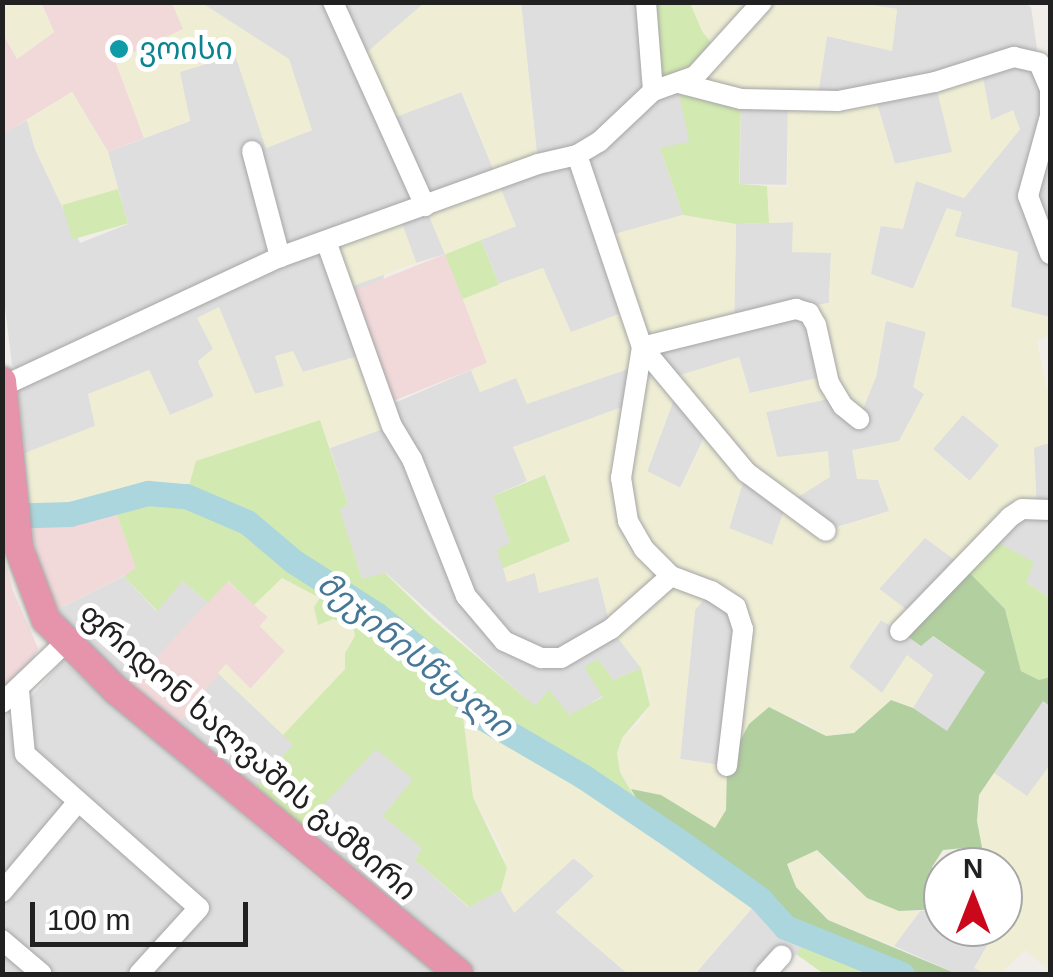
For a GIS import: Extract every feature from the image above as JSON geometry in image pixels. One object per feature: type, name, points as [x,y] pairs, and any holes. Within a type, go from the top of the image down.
[{"type":"highway","name":"ფრიდონ ხალვაშის გამზირი","points":[[3,383],[20,549],[46,620],[65,643],[459,974]]},
{"type":"street","points":[[333,2],[425,206]]},
{"type":"street","points":[[646,2],[653,91]]},
{"type":"street","points":[[3,383],[280,257],[577,155],[599,142],[653,91],[695,76],[762,2]]},
{"type":"street","points":[[677,83],[741,99],[838,101],[935,82],[1014,57],[1040,63],[1050,89],[1050,116],[1028,196],[1050,254]]},
{"type":"street","points":[[252,152],[280,257]]},
{"type":"street","points":[[577,155],[642,347],[746,472],[826,532]]},
{"type":"street","points":[[326,241],[392,426],[412,459],[466,596],[504,641],[541,658],[561,658],[612,629],[671,576]]},
{"type":"street","points":[[642,347],[796,309],[808,313],[816,325],[829,383],[843,406],[859,419]]},
{"type":"street","points":[[642,347],[621,478],[628,521],[644,549],[671,576],[711,591],[736,607],[744,629],[727,766]]},
{"type":"street","points":[[900,631],[1010,517],[1022,509],[1050,510]]},
{"type":"street","points":[[65,643],[10,697],[26,754],[76,803],[199,908],[138,974]]},
{"type":"street","points":[[2,892],[76,803]]},
{"type":"street","points":[[2,940],[42,974]]},
{"type":"street","points":[[765,974],[782,955]]},
{"type":"shaded area","points":[[41,2],[172,3],[184,29],[116,61],[144,138],[108,152],[72,92],[3,134],[2,32],[17,59],[54,32]]},
{"type":"shaded area","points":[[649,2],[677,83],[690,143],[660,148],[683,215],[604,237],[630,310],[570,333],[543,268],[499,284],[481,240],[516,226],[425,206],[445,254],[416,263],[398,215],[366,354],[303,372],[276,355],[284,386],[255,394],[218,308],[213,349],[198,362],[215,396],[170,415],[149,370],[96,426],[25,453],[18,384],[21,374],[12,365],[2,282],[2,134],[27,120],[35,149],[80,243],[128,224],[108,152],[190,121],[179,72],[236,55],[266,148],[312,130],[202,3],[424,3],[497,178],[538,164],[521,3]]},
{"type":"shaded area","points":[[1022,2],[1031,7],[1039,63],[1050,60],[1050,318],[1011,307],[955,236],[947,208],[913,289],[870,275],[881,225],[916,180],[964,198],[1020,129],[952,153],[895,164],[874,94],[817,101],[827,36],[892,50],[897,9],[853,3]]},
{"type":"shaded area","points":[[741,99],[788,100],[787,185],[740,184]]},
{"type":"shaded area","points":[[794,222],[831,253],[829,303],[799,308],[828,376],[750,393],[667,379],[642,347],[734,324],[736,224]]},
{"type":"shaded area","points":[[445,254],[489,362],[390,403],[346,294]]},
{"type":"shaded area","points":[[886,320],[926,332],[914,386],[925,393],[878,480],[890,511],[773,546],[729,529],[746,472],[777,457],[766,412],[838,397],[876,377]]},
{"type":"shaded area","points":[[639,365],[633,403],[514,447],[527,481],[493,496],[510,543],[535,573],[539,592],[598,577],[611,629],[641,668],[613,680],[598,660],[603,696],[569,716],[535,707],[386,573],[362,579],[339,509],[348,504],[330,448],[391,426],[385,407],[471,370],[480,392],[516,378]]},
{"type":"shaded area","points":[[677,391],[708,429],[680,488],[647,472]]},
{"type":"shaded area","points":[[963,414],[1000,446],[970,481],[933,449]]},
{"type":"shaded area","points":[[1050,443],[1050,598],[1026,582],[989,538],[1034,447]]},
{"type":"shaded area","points":[[111,499],[137,569],[58,609],[36,565],[32,515],[70,514]]},
{"type":"shaded area","points":[[925,537],[963,566],[915,616],[879,589]]},
{"type":"shaded area","points":[[2,547],[13,591],[38,648],[27,672],[3,688]]},
{"type":"shaded area","points":[[124,576],[156,611],[183,581],[208,603],[130,686],[75,633],[58,609]]},
{"type":"shaded area","points":[[227,581],[268,617],[260,626],[285,651],[250,689],[226,665],[178,724],[130,686]]},
{"type":"shaded area","points":[[711,591],[736,607],[727,766],[680,759],[695,610]]},
{"type":"shaded area","points":[[881,620],[900,631],[932,636],[985,672],[947,732],[913,708],[933,675],[907,656],[882,693],[849,667]]},
{"type":"shaded area","points":[[62,661],[320,881],[438,974],[3,974],[2,716],[7,714],[24,751],[26,703]]},
{"type":"shaded area","points":[[218,673],[294,744],[256,786],[178,724]]},
{"type":"shaded area","points":[[1043,700],[1050,706],[1050,765],[1027,797],[994,773]]},
{"type":"shaded area","points":[[376,748],[414,779],[422,848],[415,860],[468,907],[501,890],[514,912],[573,858],[595,875],[556,912],[628,974],[480,974],[303,827]]},
{"type":"shaded area","points":[[760,899],[785,927],[811,937],[779,974],[695,974]]},
{"type":"shaded area","points":[[923,911],[923,947],[986,947],[975,967],[986,974],[957,974],[894,946]]},
{"type":"green space","points":[[853,2],[897,9],[892,51],[827,36],[817,100],[874,94],[895,164],[952,152],[935,82],[981,67],[991,120],[1013,110],[1020,129],[964,198],[916,181],[903,229],[880,226],[871,274],[914,289],[947,208],[962,212],[955,236],[1018,252],[1011,307],[1050,317],[1050,335],[1037,341],[1046,387],[1050,387],[1050,442],[1034,448],[1037,508],[963,566],[925,538],[879,589],[915,616],[900,631],[880,620],[849,667],[882,693],[907,655],[933,675],[913,708],[891,700],[854,733],[826,736],[799,719],[727,766],[726,810],[715,828],[661,795],[631,789],[620,772],[617,753],[622,738],[640,722],[650,705],[649,693],[641,668],[611,629],[598,577],[539,593],[535,573],[507,582],[503,568],[570,541],[546,475],[527,481],[513,447],[633,403],[637,366],[527,404],[516,378],[480,392],[471,370],[487,363],[462,297],[543,268],[571,332],[630,310],[604,237],[683,215],[736,224],[734,324],[643,346],[667,379],[739,357],[750,393],[827,376],[816,325],[796,309],[829,303],[831,253],[792,252],[793,222],[769,223],[767,186],[788,187],[788,101],[677,83],[719,53],[702,31],[690,3]],"holes":[[[886,321],[926,332],[913,387],[924,394],[899,441],[852,450],[857,479],[878,480],[889,511],[826,531],[787,504],[830,477],[828,451],[777,457],[766,412],[837,397],[859,419],[876,377]],[[676,393],[708,430],[681,488],[647,471]],[[963,415],[999,445],[969,482],[933,449]],[[746,472],[786,504],[772,545],[729,528]],[[711,591],[736,607],[726,766],[680,759],[695,610]]]},
{"type":"green space","points":[[13,3],[41,3],[54,32],[17,59],[3,32],[3,10]]},
{"type":"green space","points":[[172,3],[202,3],[289,59],[312,130],[266,148],[235,55],[180,72],[190,121],[144,138],[115,61],[183,29]]},
{"type":"green space","points":[[424,3],[521,3],[538,164],[497,179],[516,226],[445,254],[425,206],[497,178],[462,92],[388,120],[359,59]]},
{"type":"green space","points":[[649,3],[690,3],[702,31],[719,53],[695,76],[741,99],[739,184],[767,186],[769,223],[736,224],[683,215],[660,148],[689,142],[677,83],[653,91]]},
{"type":"green space","points":[[72,92],[108,152],[118,189],[64,211],[35,149],[27,120]]},
{"type":"green space","points":[[118,189],[128,224],[72,240],[62,205]]},
{"type":"green space","points":[[399,215],[416,263],[344,289],[327,241]]},
{"type":"green space","points":[[481,240],[499,285],[463,299],[445,255]]},
{"type":"green space","points":[[219,307],[255,394],[284,386],[275,356],[293,351],[303,372],[366,354],[392,426],[330,447],[320,421],[186,496],[148,493],[70,514],[32,515],[25,453],[95,426],[88,394],[149,370],[170,415],[214,397],[198,361],[213,349],[197,318]]},
{"type":"green space","points":[[320,420],[348,504],[340,510],[362,579],[385,573],[431,618],[535,706],[549,690],[569,715],[603,697],[584,667],[598,659],[613,680],[641,668],[650,705],[622,738],[617,753],[620,772],[648,820],[478,715],[463,716],[473,797],[507,868],[501,890],[469,907],[415,860],[422,848],[383,816],[413,779],[376,749],[303,827],[256,786],[293,745],[283,735],[345,669],[345,653],[355,636],[353,626],[333,619],[318,625],[314,607],[320,598],[282,578],[254,605],[228,581],[208,603],[183,581],[157,611],[124,576],[136,568],[111,499],[148,493],[186,496],[196,461]]},
{"type":"green space","points":[[545,475],[570,541],[503,568],[497,550],[510,543],[493,496]]},
{"type":"green space","points":[[989,538],[1034,562],[1026,582],[1050,598],[1050,677],[1039,680],[1021,671],[1005,609],[963,566]]},
{"type":"green space","points":[[963,566],[1005,609],[1021,671],[1039,680],[1050,677],[1050,706],[1043,701],[979,795],[977,821],[982,847],[923,847],[923,910],[899,911],[867,898],[817,850],[787,864],[796,887],[828,920],[957,974],[902,974],[785,927],[760,899],[648,820],[631,789],[661,795],[715,828],[726,810],[727,766],[749,724],[769,707],[826,736],[854,733],[891,700],[913,708],[947,731],[985,672],[933,636],[921,646],[900,631]]},
{"type":"green space","points":[[282,578],[321,598],[333,619],[353,626],[355,636],[345,653],[345,669],[283,735],[218,673],[226,664],[251,689],[285,651],[260,626],[268,617],[254,605]]},
{"type":"green space","points":[[478,715],[584,777],[760,899],[694,974],[628,974],[556,912],[594,876],[574,858],[514,913],[501,890],[507,868],[500,846],[473,797],[463,716]]},
{"type":"green space","points":[[1050,765],[1050,971],[1025,950],[1000,974],[986,974],[974,968],[986,947],[1023,947],[1023,847],[982,847],[977,821],[979,795],[994,773],[1027,796]]},
{"type":"green space","points":[[817,850],[843,879],[899,911],[920,911],[894,946],[828,920],[796,887],[787,863]]},
{"type":"green space","points":[[811,937],[902,974],[824,974],[796,954]]},
{"type":"waterway","name":"მეჯინისწყალი","points":[[2,516],[70,514],[148,493],[186,496],[247,522],[293,561],[376,614],[432,660],[478,715],[584,777],[676,839],[760,899],[785,927],[902,974]]},
{"type":"place","name":"ვოისი","points":[[119,49]]}]
